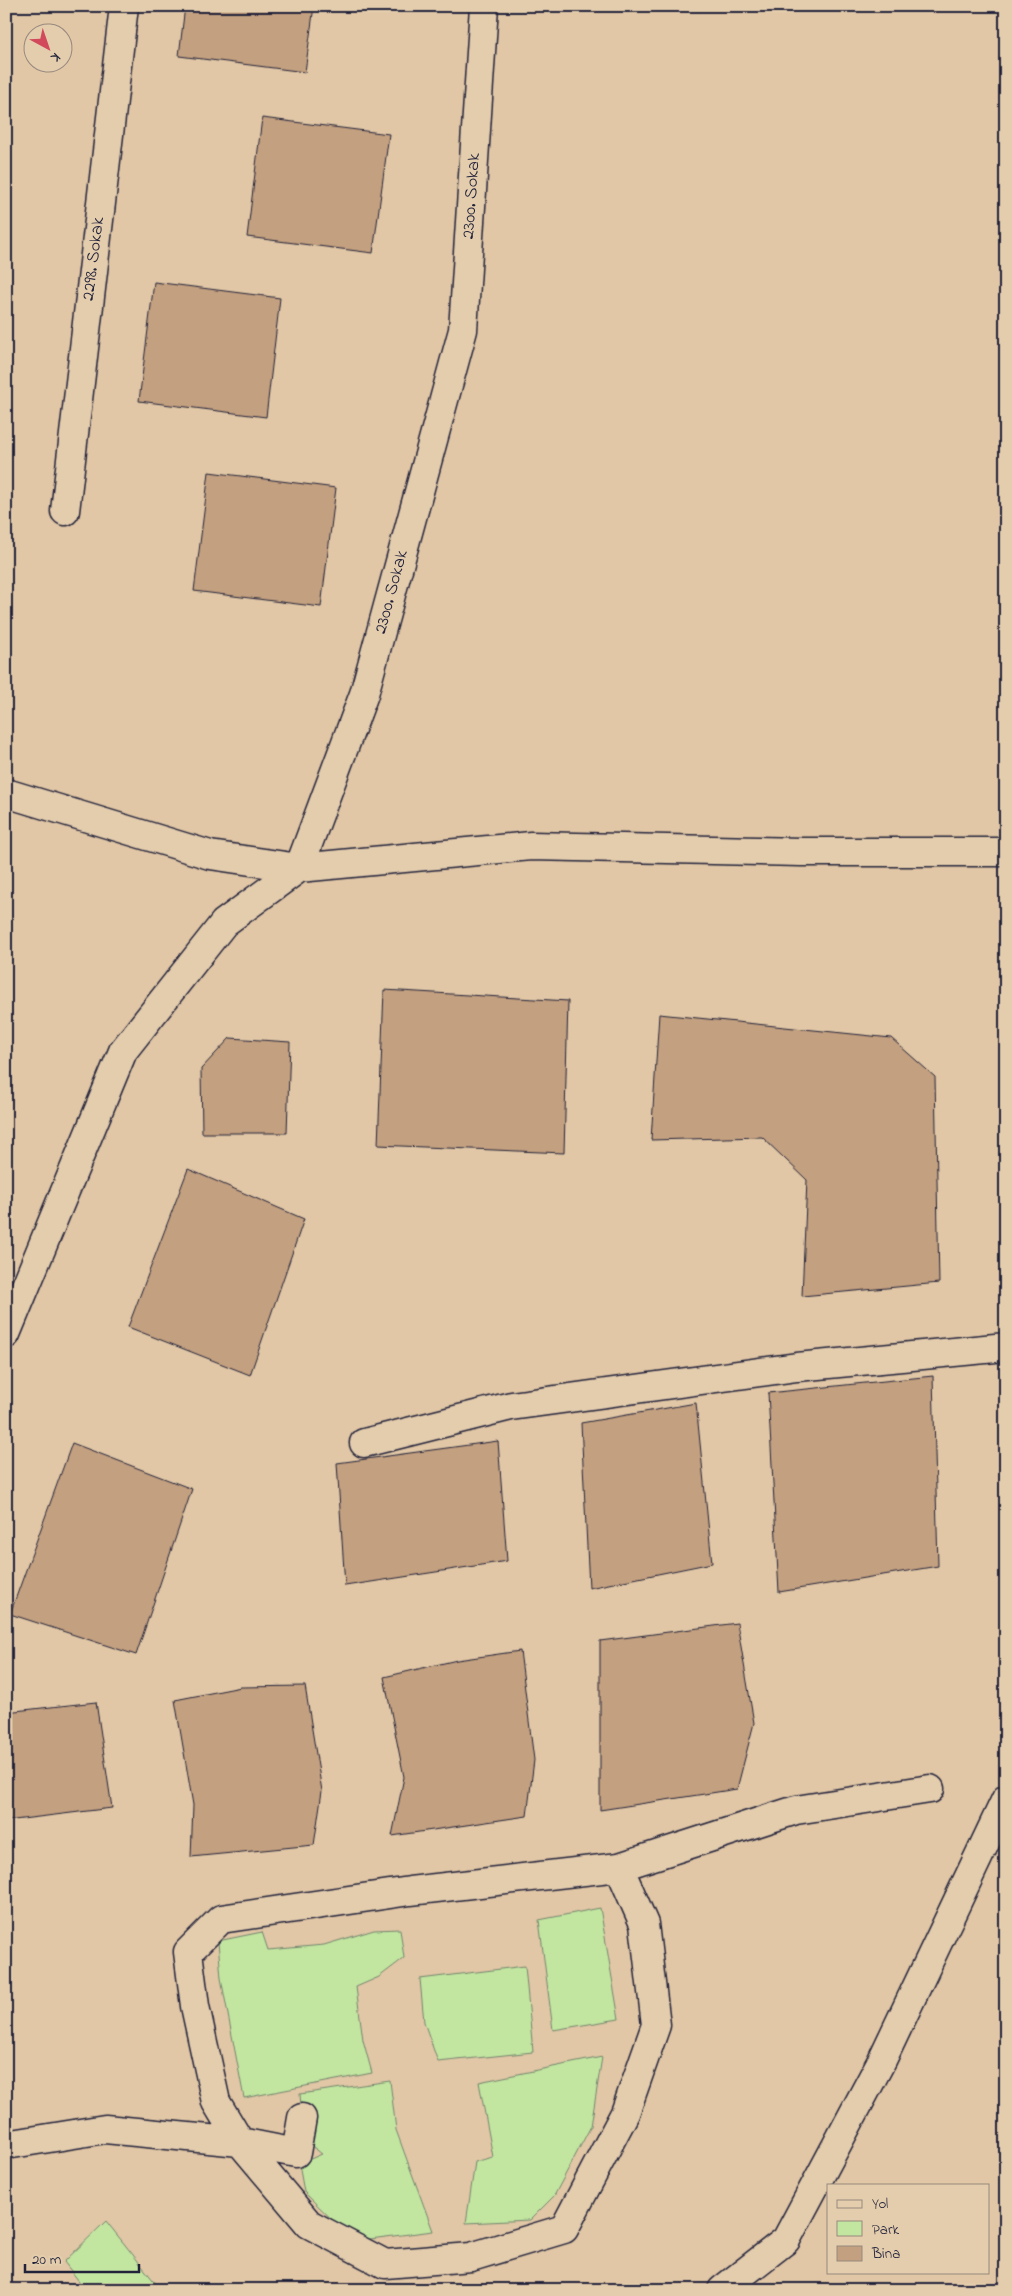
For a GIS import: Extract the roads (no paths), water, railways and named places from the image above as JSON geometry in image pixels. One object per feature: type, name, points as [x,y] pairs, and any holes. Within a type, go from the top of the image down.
[{"type":"street","name":"2298. Sokak","points":[[65,511],[124,6]]},
{"type":"street","name":"2300. Sokak","points":[[299,868],[364,694],[464,330],[484,6]]},
{"type":"street","points":[[6,793],[210,855],[299,868],[531,846],[801,852],[1006,852]]},
{"type":"street","points":[[6,1334],[123,1052],[224,924],[299,868]]},
{"type":"street","points":[[364,1443],[511,1406],[797,1368],[1006,1347]]},
{"type":"street","points":[[619,1867],[644,1924],[656,2025],[625,2113],[564,2229],[471,2257],[384,2264],[309,2224],[240,2142],[216,2102],[195,2006],[188,1952],[221,1919],[410,1891],[619,1867],[796,1810],[930,1790]]},
{"type":"street","points":[[722,2290],[786,2240],[882,2060],[1006,1799]]},
{"type":"street","points":[[6,2145],[105,2129],[240,2142],[296,2153],[302,2118]]}]
